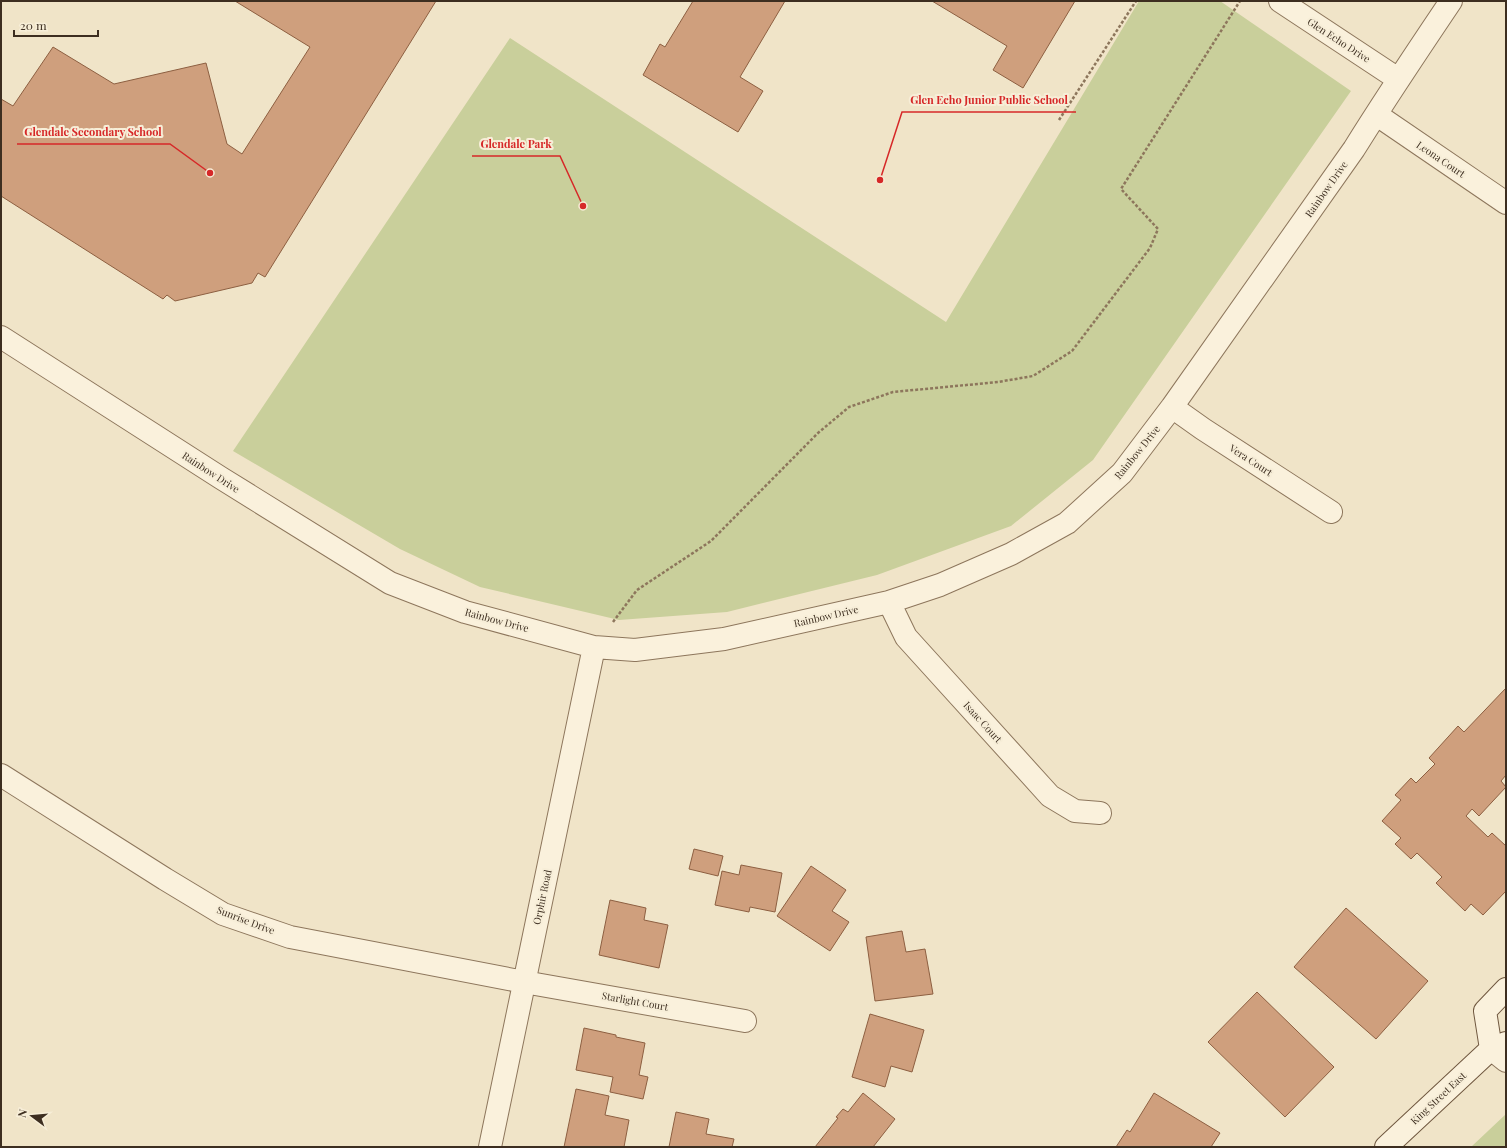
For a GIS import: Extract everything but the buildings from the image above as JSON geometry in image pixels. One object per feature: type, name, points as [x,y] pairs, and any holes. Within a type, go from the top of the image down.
[{"type":"street","name":"Glen Echo Drive","points":[[1280,1],[1398,79]]},
{"type":"street","name":"Rainbow Drive","points":[[1,336],[221,478],[390,583],[465,612],[594,647],[635,650],[724,639],[889,602],[940,585],[1011,554],[1067,523],[1122,473],[1172,407],[1377,115],[1398,79],[1451,1]]},
{"type":"street","name":"Leona Court","points":[[1377,115],[1506,203]]},
{"type":"street","name":"Vera Court","points":[[1172,407],[1203,429],[1331,512]]},
{"type":"street","name":"Isaac Court","points":[[889,602],[906,637],[1050,796],[1075,811],[1100,813]]},
{"type":"street","name":"Orphir Road","points":[[490,1147],[594,647]]},
{"type":"street","name":"Sunrise Drive","points":[[1,775],[158,875],[224,914],[290,937],[524,982]]},
{"type":"street","name":"Starlight Court","points":[[524,982],[745,1020]]},
{"type":"street","name":"King Street East","points":[[1386,1147],[1501,1051],[1485,1012],[1506,989]]},
{"type":"path","points":[[1059,120],[1136,1]]},
{"type":"path","points":[[594,647],[637,590],[711,541],[818,433],[849,407],[893,392],[998,382],[1033,376],[1072,351],[1150,248],[1158,229],[1121,189],[1240,1]]},
{"type":"green space","points":[[1139,1],[1220,1],[1351,91],[1093,460],[1011,526],[877,575],[727,612],[619,620],[480,587],[400,549],[233,451],[510,38],[946,322]]},
{"type":"green space","points":[[1506,1114],[1506,1147],[1471,1147]]},
{"type":"place","name":"Glendale Secondary School","points":[[210,173]]},
{"type":"place","name":"Glen Echo Junior Public School","points":[[880,180]]},
{"type":"place","name":"Glendale Park","points":[[583,206]]}]
